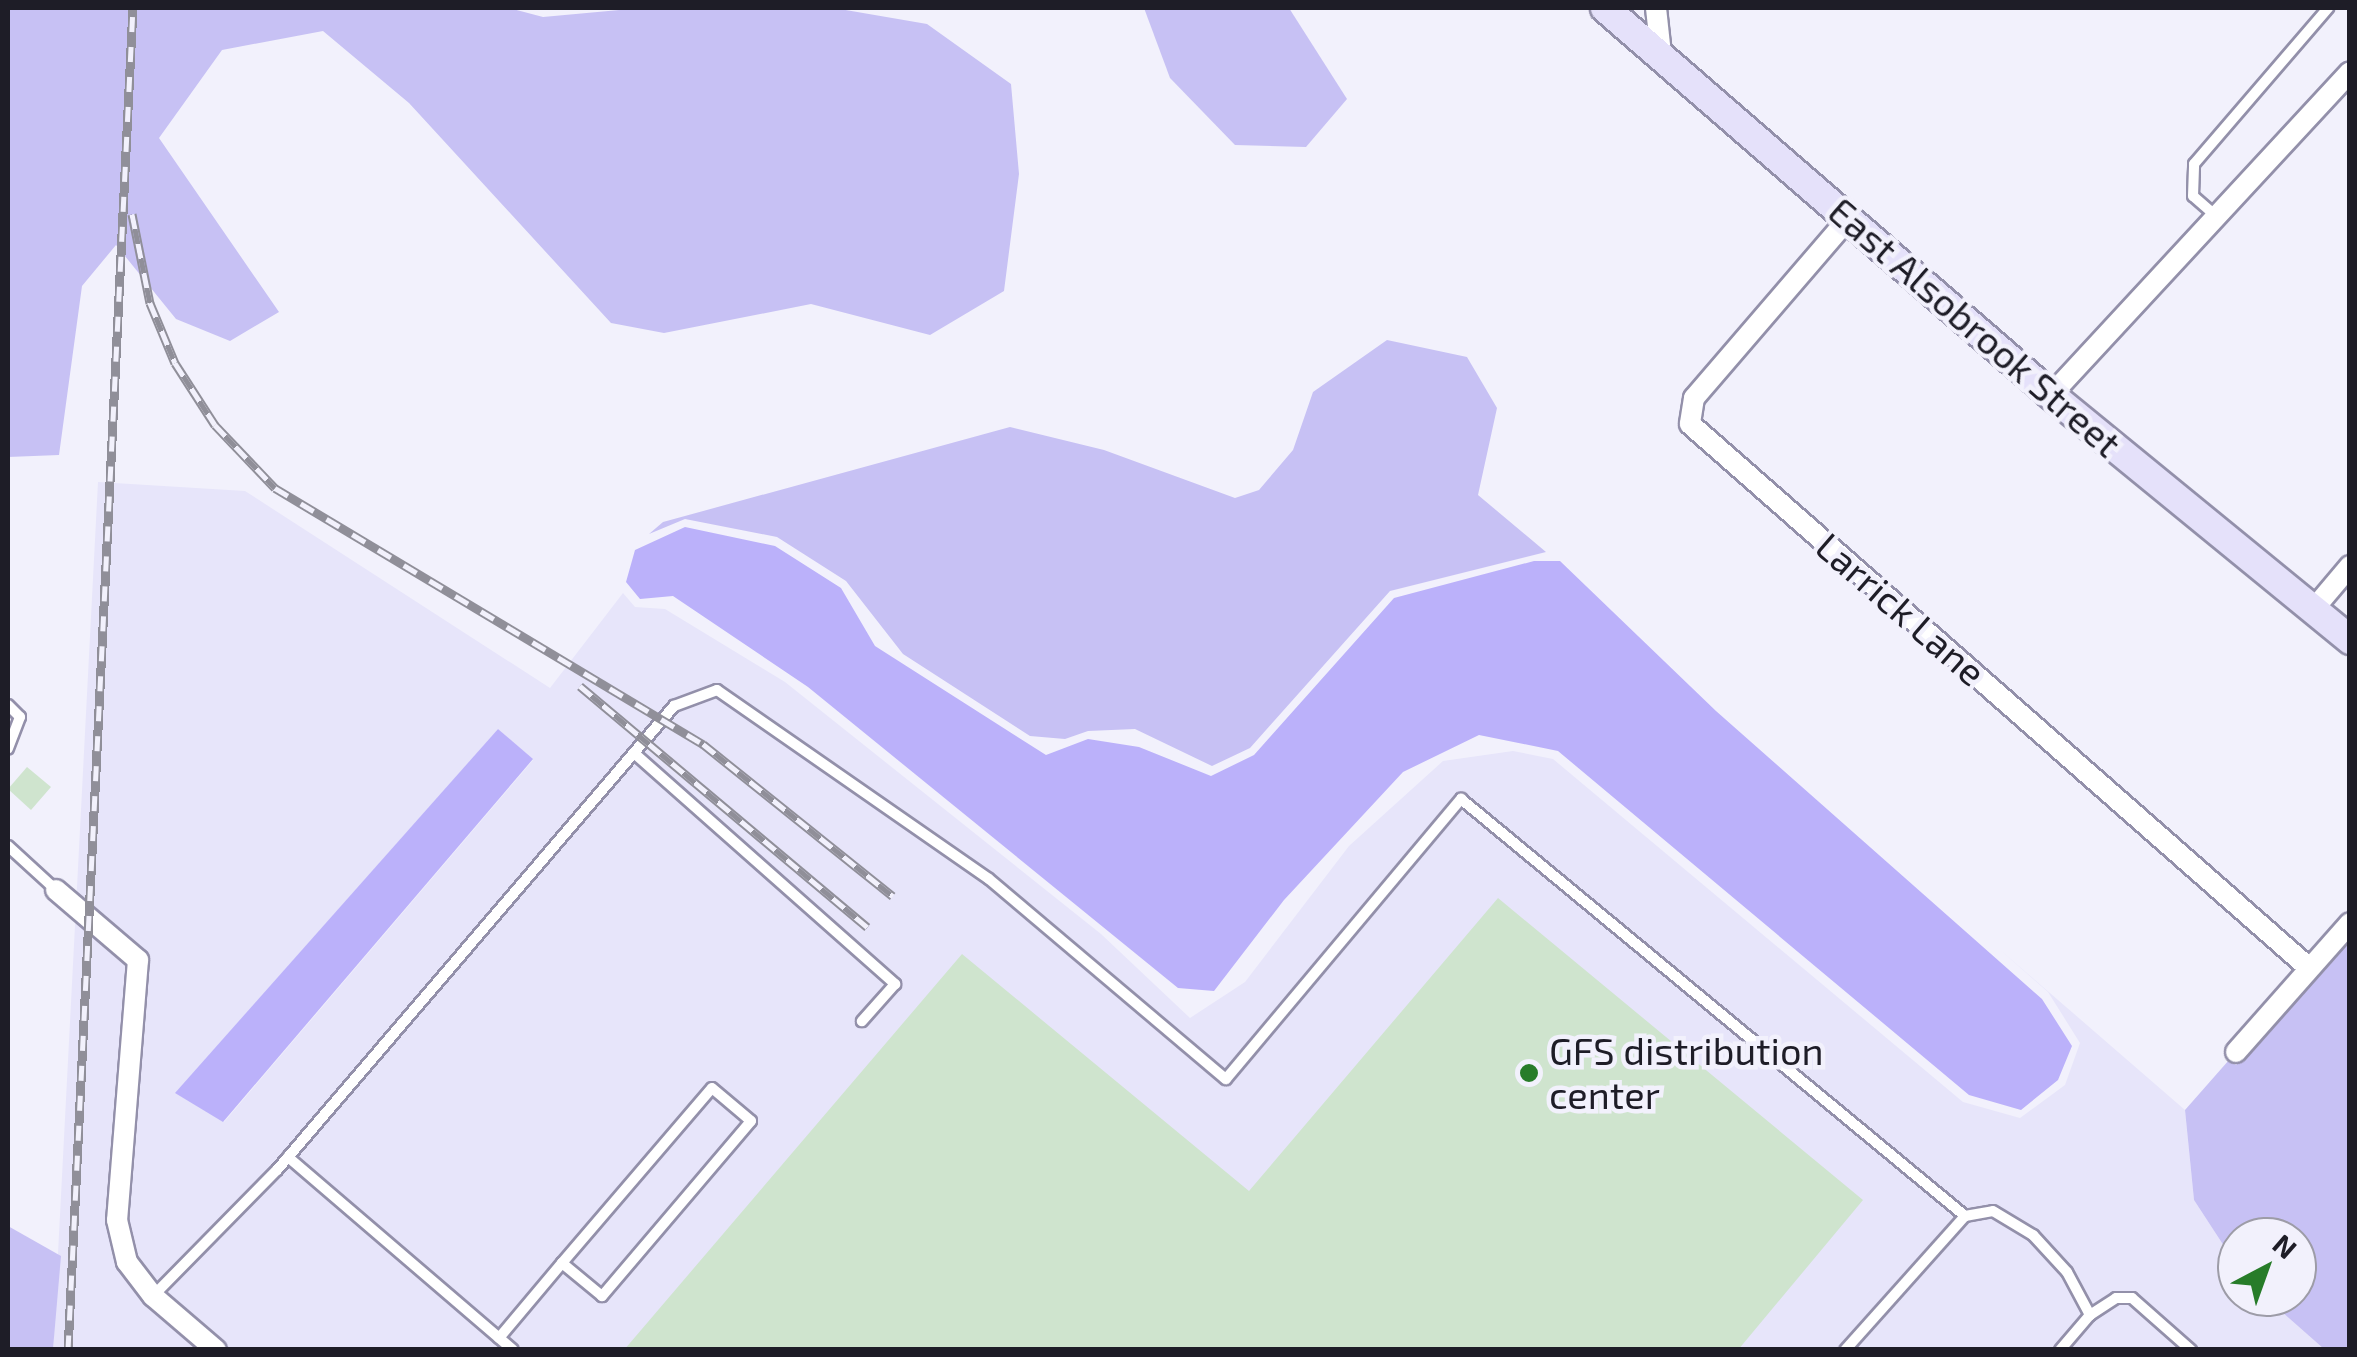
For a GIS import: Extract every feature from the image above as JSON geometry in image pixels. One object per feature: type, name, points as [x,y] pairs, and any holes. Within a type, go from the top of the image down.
[{"type":"street","name":"East Alsobrook Street","points":[[1605,8],[2051,394],[2350,640]]},
{"type":"street","points":[[1656,8],[1661,54]]},
{"type":"street","points":[[2051,394],[2350,72]]},
{"type":"street","name":"Larrick Lane","points":[[1848,219],[1694,398],[1690,424],[2309,968]]},
{"type":"street","points":[[2312,611],[2350,566]]},
{"type":"street","points":[[56,890],[138,960],[116,1220],[127,1262],[153,1296],[216,1350]]},
{"type":"street","points":[[2236,1052],[2350,922]]},
{"type":"lane","points":[[2216,216],[2194,196],[2194,164],[2328,8]]},
{"type":"lane","points":[[153,1296],[288,1157],[674,706],[717,690],[989,880],[1226,1079],[1461,799],[1965,1216]]},
{"type":"lane","points":[[8,705],[20,717],[8,750]]},
{"type":"lane","points":[[634,753],[895,984],[862,1021]]},
{"type":"lane","points":[[8,846],[56,890]]},
{"type":"lane","points":[[498,1338],[562,1263],[712,1088],[751,1121],[602,1296],[562,1263]]},
{"type":"lane","points":[[288,1157],[512,1350]]},
{"type":"lane","points":[[1846,1350],[1965,1216],[1993,1212],[2033,1235],[2067,1272],[2090,1315]]},
{"type":"lane","points":[[2060,1350],[2090,1315],[2116,1298],[2132,1298],[2191,1350]]},
{"type":"shaded area","points":[[8,8],[509,8],[543,17],[641,8],[834,8],[927,24],[1011,84],[1019,174],[1004,291],[930,335],[811,304],[664,333],[611,323],[409,103],[323,31],[222,50],[159,138],[279,312],[230,341],[176,319],[116,245],[82,286],[59,455],[8,457]]},
{"type":"shaded area","points":[[1144,8],[1289,8],[1347,99],[1306,147],[1235,145],[1170,78]]},
{"type":"shaded area","points":[[1387,340],[1467,357],[1497,408],[1478,495],[1546,552],[1390,591],[1250,748],[1212,766],[1135,729],[1088,731],[1065,739],[1030,736],[903,654],[846,581],[777,537],[685,519],[649,534],[663,522],[1010,427],[1104,450],[1235,498],[1259,490],[1293,450],[1313,392]]},
{"type":"shaded area","points":[[98,482],[245,491],[550,688],[623,593],[635,607],[665,609],[785,682],[1101,934],[1190,1018],[1245,982],[1349,846],[1443,761],[1513,751],[1553,759],[1963,1102],[2020,1118],[2065,1085],[2080,1043],[2048,992],[1998,948],[2185,1110],[2194,1200],[2217,1235],[2217,1317],[2288,1317],[2324,1349],[53,1350]],"holes":[[[498,729],[533,760],[224,1122],[176,1093]]]},
{"type":"shaded area","points":[[685,527],[775,546],[841,588],[875,646],[1046,755],[1088,739],[1139,747],[1211,776],[1254,755],[1394,598],[1534,561],[1560,561],[1716,711],[2042,999],[2072,1046],[2058,1080],[2021,1110],[1969,1095],[1558,751],[1479,735],[1403,772],[1284,900],[1214,991],[1178,988],[808,687],[673,596],[640,599],[626,582],[635,550]]},
{"type":"shaded area","points":[[498,729],[533,759],[223,1122],[175,1093]]},
{"type":"shaded area","points":[[2349,938],[2349,1349],[2324,1349],[2288,1317],[2317,1317],[2317,1217],[2217,1217],[2217,1235],[2194,1200],[2185,1110],[2229,1060],[2236,1065]]},
{"type":"shaded area","points":[[8,1226],[61,1256],[53,1349],[8,1349]]},
{"type":"building","points":[[27,767],[51,787],[31,810],[8,789]]},
{"type":"building","name":"GFS distribution center","points":[[1498,898],[1863,1200],[1738,1350],[624,1350],[962,954],[1249,1191]]},
{"type":"railway","points":[[68,1350],[133,8]]},
{"type":"railway","points":[[132,214],[150,303],[175,363],[215,425],[275,488],[703,744],[893,896]]},
{"type":"railway","points":[[580,686],[867,927]]},
{"type":"place","name":"GFS distribution center","points":[[1529,1073]]}]
